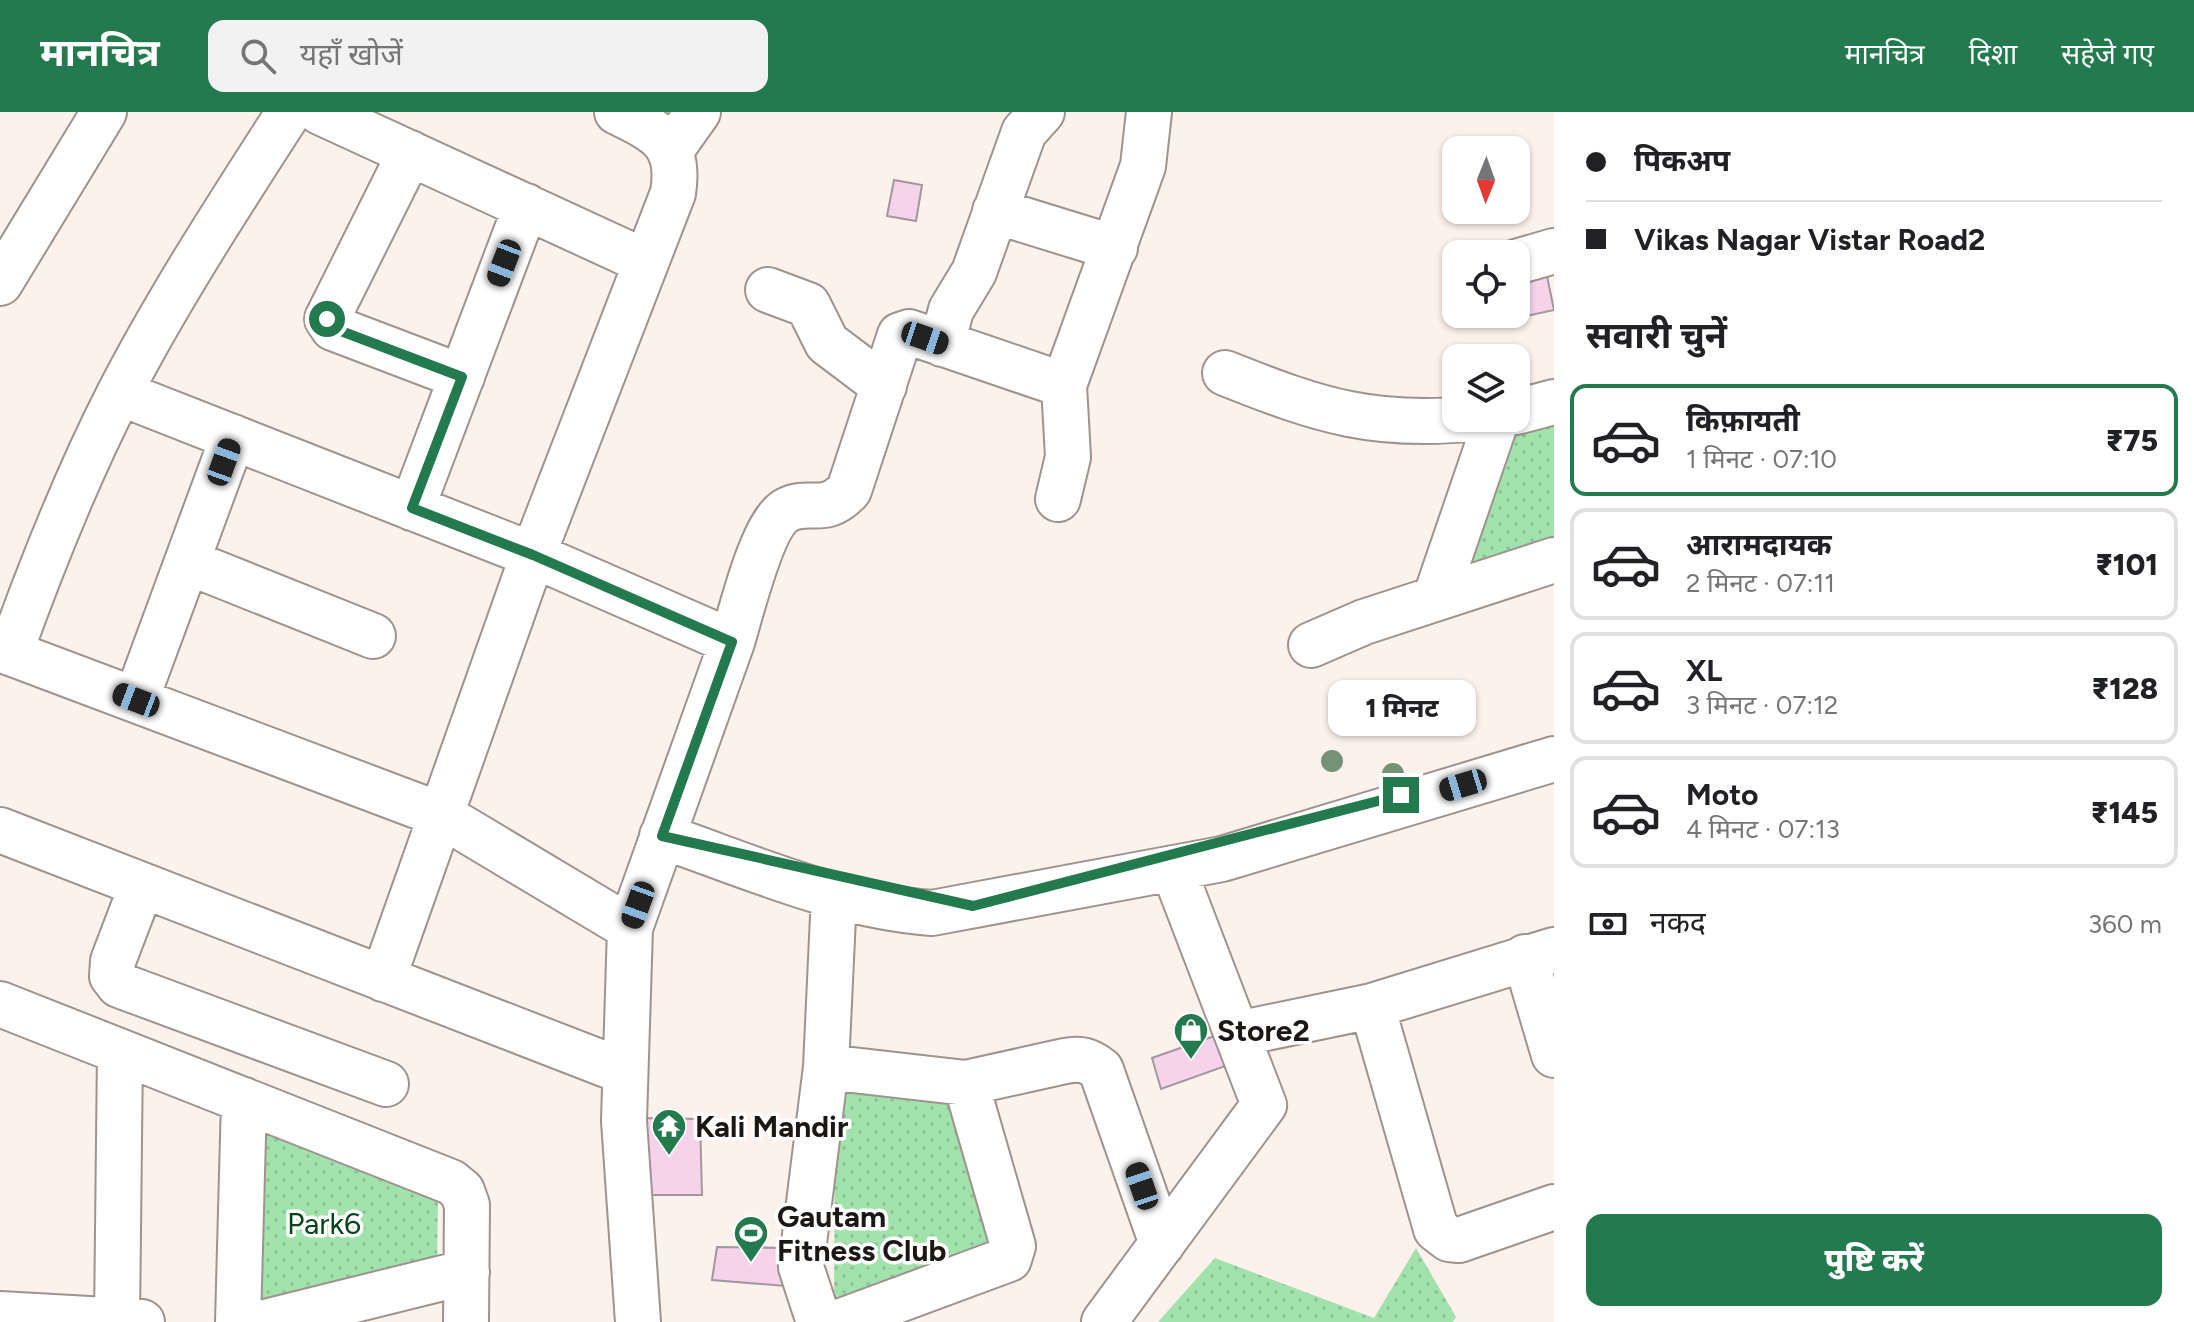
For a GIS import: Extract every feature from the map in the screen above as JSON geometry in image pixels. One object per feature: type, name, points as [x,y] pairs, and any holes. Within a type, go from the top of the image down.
[{"type":"street","points":[[0,283],[104,112]]},
{"type":"street","points":[[289,112],[238,191],[120,393],[5,651],[441,815],[630,928]]},
{"type":"street","points":[[320,112],[646,262]]},
{"type":"street","points":[[383,979],[533,555],[673,193],[676,168],[671,150],[660,135],[617,112]]},
{"type":"street","points":[[671,150],[698,112]]},
{"type":"street","points":[[942,344],[951,310],[974,272],[1024,132],[1042,112]]},
{"type":"street","points":[[1058,499],[1068,466],[1064,385],[1143,166],[1149,112]]},
{"type":"street","points":[[410,153],[327,319],[333,328],[462,377]]},
{"type":"street","points":[[412,508],[526,206]]},
{"type":"street","points":[[995,211],[1115,248]]},
{"type":"street","points":[[1530,258],[1554,251]]},
{"type":"street","points":[[768,290],[808,305],[827,343],[884,386]]},
{"type":"street","points":[[638,1322],[624,1121],[630,928],[671,839],[770,526],[790,508],[832,505],[849,490],[904,332],[1064,385]]},
{"type":"street","points":[[1225,373],[1309,404],[1385,422],[1442,422]]},
{"type":"street","points":[[120,393],[533,555],[732,642]]},
{"type":"street","points":[[1530,408],[1554,402]]},
{"type":"street","points":[[1435,599],[1492,432]]},
{"type":"street","points":[[136,700],[233,437]]},
{"type":"street","points":[[1311,645],[1364,622],[1554,560]]},
{"type":"street","points":[[188,562],[373,636]]},
{"type":"street","points":[[671,839],[787,883],[892,910],[932,913],[1222,859],[1554,757]]},
{"type":"street","points":[[671,839],[973,906],[1554,757]]},
{"type":"street","points":[[0,830],[625,1072]]},
{"type":"street","points":[[1104,1322],[1264,1105],[1173,868]]},
{"type":"street","points":[[142,885],[113,961],[112,976],[119,985],[386,1084]]},
{"type":"street","points":[[819,1322],[801,1267],[826,1067],[834,895]]},
{"type":"street","points":[[1237,1034],[1372,1006],[1540,953],[1554,1055]]},
{"type":"street","points":[[0,1004],[451,1182],[462,1191],[467,1205],[466,1322]]},
{"type":"street","points":[[1372,1006],[1436,1229],[1449,1239],[1459,1240],[1554,1207]]},
{"type":"street","points":[[0,1314],[130,1321],[120,1052]]},
{"type":"street","points":[[826,1067],[966,1083],[1079,1059],[1101,1070],[1162,1244]]},
{"type":"street","points":[[839,1322],[1009,1259],[1013,1246],[966,1083]]},
{"type":"street","points":[[238,1322],[244,1100]]},
{"type":"street","points":[[265,1322],[467,1272]]},
{"type":"green space","points":[[1554,413],[1554,547],[1452,583],[1500,432],[1530,432],[1530,418]]},
{"type":"green space","points":[[835,1088],[953,1095],[992,1254],[834,1304]]},
{"type":"green space","name":"Park6","points":[[257,1118],[438,1201],[437,1268],[251,1310]]},
{"type":"green space","points":[[1416,1248],[1456,1317],[1453,1322],[1158,1322],[1215,1258],[1374,1318]]},
{"type":"building","points":[[894,180],[922,185],[916,221],[887,216]]},
{"type":"building","points":[[1546,271],[1554,310],[1530,315],[1530,273]]},
{"type":"building","name":"Store2","points":[[1220,1034],[1231,1064],[1161,1089],[1152,1058]]},
{"type":"building","name":"Kali Mandir","points":[[636,1118],[700,1119],[702,1195],[639,1195]]},
{"type":"building","name":"Gautam Fitness Club","points":[[717,1247],[789,1248],[785,1286],[712,1280]]},
{"type":"place","name":"Store2","points":[[1191,1061]]},
{"type":"place","name":"Kali Mandir","points":[[669,1157]]},
{"type":"place","name":"Gautam Fitness Club","points":[[751,1264]]},
{"type":"route","points":[[327,319],[333,328],[462,377],[412,508],[533,555],[732,642],[662,836],[973,906],[1401,795]]}]
